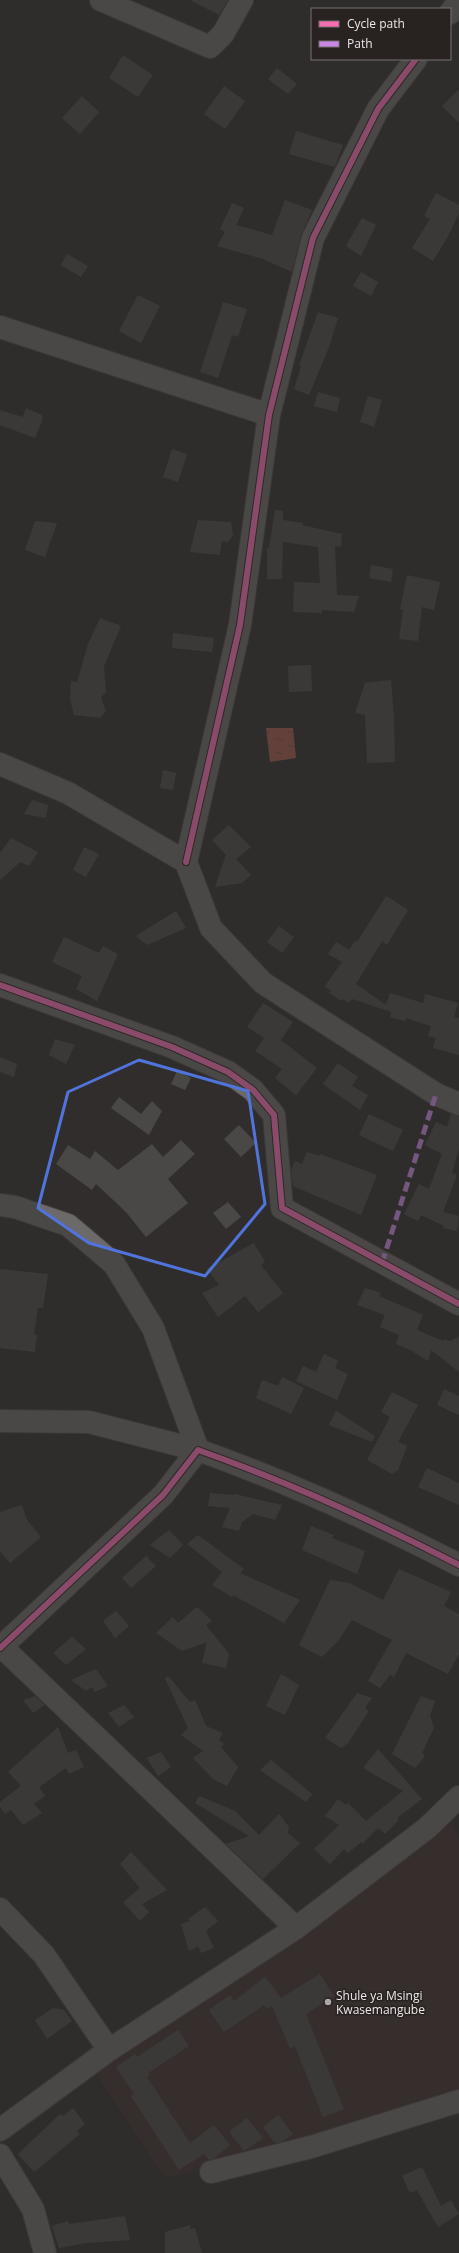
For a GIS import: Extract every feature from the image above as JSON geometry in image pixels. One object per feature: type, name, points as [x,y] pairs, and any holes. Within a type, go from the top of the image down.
[{"type":"street","points":[[101,0],[210,47],[223,34],[242,0]]},
{"type":"street","points":[[451,12],[459,1]]},
{"type":"street","points":[[415,60],[378,110],[313,238],[269,415],[240,625],[186,862],[211,928],[263,983],[436,1094],[459,1104]]},
{"type":"street","points":[[0,327],[269,415]]},
{"type":"street","points":[[0,764],[68,793],[186,862]]},
{"type":"street","points":[[0,985],[172,1046],[228,1072],[252,1090],[274,1115],[282,1208],[459,1304]]},
{"type":"street","points":[[0,1205],[15,1207],[68,1224],[114,1264],[153,1328],[198,1450]]},
{"type":"street","points":[[0,1421],[89,1422],[198,1450],[289,1484],[407,1538],[459,1565]]},
{"type":"street","points":[[198,1450],[163,1495],[1,1648],[296,1928]]},
{"type":"street","points":[[0,2130],[110,2050],[296,1928],[427,1828],[459,1797]]},
{"type":"street","points":[[0,1909],[44,1955],[110,2050]]},
{"type":"street","points":[[211,2172],[311,2147],[459,2101]]},
{"type":"street","points":[[0,2155],[33,2209],[45,2253]]},
{"type":"highlighted area","points":[[139,1060],[248,1091],[265,1204],[205,1276],[89,1243],[38,1208],[68,1092]]},
{"type":"shaded area","name":"Shule ya Msingi Kwasemangube","points":[[448,1816],[459,1840],[459,2096],[310,2143],[165,2178],[93,2069]]},
{"type":"water","points":[[266,728],[293,728],[296,758],[270,762]]},
{"type":"building","points":[[190,0],[228,0],[219,15]]},
{"type":"building","points":[[123,55],[153,75],[138,97],[109,78]]},
{"type":"building","points":[[277,68],[297,84],[288,94],[268,79]]},
{"type":"building","points":[[224,86],[245,101],[225,129],[204,114]]},
{"type":"building","points":[[459,89],[459,123],[442,106]]},
{"type":"building","points":[[82,96],[99,112],[80,134],[62,118]]},
{"type":"building","points":[[296,131],[343,145],[335,167],[289,154]]},
{"type":"building","points":[[436,193],[459,205],[459,213],[447,238],[433,261],[412,248],[430,219],[424,216]]},
{"type":"building","points":[[285,200],[312,210],[301,235],[292,272],[263,259],[217,246],[225,232],[220,229],[232,203],[244,208],[236,225],[272,235]]},
{"type":"building","points":[[362,218],[376,225],[361,256],[346,246]]},
{"type":"building","points":[[67,254],[88,266],[81,277],[61,265]]},
{"type":"building","points":[[361,272],[378,282],[371,296],[353,286]]},
{"type":"building","points":[[138,295],[160,306],[141,343],[119,331]]},
{"type":"building","points":[[223,302],[247,309],[238,337],[232,335],[218,378],[200,372]]},
{"type":"building","points":[[318,312],[338,318],[329,347],[309,395],[294,389],[301,367],[299,366]]},
{"type":"building","points":[[318,392],[340,398],[337,412],[314,406]]},
{"type":"building","points":[[368,396],[382,400],[374,427],[360,422]]},
{"type":"building","points":[[26,408],[42,415],[42,421],[35,438],[0,425],[0,410],[23,417]]},
{"type":"building","points":[[172,449],[187,454],[178,482],[163,477]]},
{"type":"building","points":[[275,510],[283,511],[283,520],[303,523],[302,525],[342,534],[341,547],[335,546],[337,595],[359,596],[354,612],[322,610],[322,613],[293,612],[294,582],[320,583],[318,547],[283,542],[282,579],[267,579],[267,548],[269,548]]},
{"type":"building","points":[[198,520],[231,522],[233,535],[228,542],[222,541],[220,555],[190,552]]},
{"type":"building","points":[[35,521],[57,523],[45,557],[25,550]]},
{"type":"building","points":[[371,565],[393,569],[391,582],[369,578]]},
{"type":"building","points":[[407,575],[440,582],[434,610],[422,607],[418,641],[399,639],[403,610],[400,609]]},
{"type":"building","points":[[100,618],[121,626],[104,666],[106,692],[101,697],[106,711],[100,718],[74,715],[70,699],[71,681],[77,682],[88,644]]},
{"type":"building","points":[[173,633],[214,638],[212,652],[172,648]]},
{"type":"building","points":[[311,665],[312,691],[289,692],[288,666]]},
{"type":"building","points":[[391,680],[395,762],[367,763],[365,715],[355,713],[365,683]]},
{"type":"building","points":[[163,770],[176,773],[173,790],[160,788]]},
{"type":"building","points":[[32,800],[48,805],[46,818],[24,814]]},
{"type":"building","points":[[229,825],[251,847],[236,859],[251,875],[242,883],[215,887],[226,855],[212,840]]},
{"type":"building","points":[[11,838],[38,852],[29,866],[20,862],[0,880],[0,853]]},
{"type":"building","points":[[84,847],[99,854],[86,877],[73,870]]},
{"type":"building","points":[[386,896],[408,910],[387,945],[382,941],[356,984],[386,1005],[390,993],[423,1003],[425,994],[458,1003],[454,1017],[459,1018],[459,1055],[433,1048],[436,1038],[428,1036],[431,1026],[406,1018],[405,1021],[390,1017],[391,1012],[352,999],[349,1003],[343,999],[341,1001],[329,993],[331,991],[325,986],[342,962],[328,954],[336,942],[349,950],[355,941],[357,942]]},
{"type":"building","points":[[176,911],[186,928],[147,945],[136,936]]},
{"type":"building","points":[[279,926],[294,937],[282,953],[267,942]]},
{"type":"building","points":[[64,937],[99,953],[103,946],[118,954],[97,1001],[76,989],[82,976],[52,962]]},
{"type":"building","points":[[263,1003],[293,1022],[281,1040],[317,1068],[296,1095],[275,1078],[282,1069],[255,1051],[264,1038],[247,1027]]},
{"type":"building","points":[[55,1039],[75,1045],[66,1064],[49,1055]]},
{"type":"building","points":[[0,1057],[17,1064],[14,1077],[0,1072]]},
{"type":"building","points":[[338,1063],[358,1077],[352,1086],[368,1095],[360,1110],[323,1084]]},
{"type":"building","points":[[177,1071],[191,1078],[185,1090],[171,1084]]},
{"type":"building","points":[[119,1097],[141,1114],[152,1101],[162,1111],[149,1135],[111,1108]]},
{"type":"building","points":[[369,1114],[403,1130],[393,1151],[359,1135]]},
{"type":"building","points":[[451,1114],[459,1116],[459,1148],[452,1173],[457,1175],[443,1212],[459,1216],[457,1231],[443,1228],[444,1226],[421,1215],[418,1221],[404,1214],[419,1184],[429,1189],[442,1154],[425,1145],[436,1122],[447,1127]]},
{"type":"building","points":[[239,1125],[256,1143],[241,1157],[224,1139]]},
{"type":"building","points":[[181,1140],[195,1154],[168,1179],[188,1203],[146,1237],[126,1212],[96,1184],[92,1190],[56,1164],[68,1145],[90,1159],[95,1151],[118,1170],[152,1144],[163,1157]]},
{"type":"building","points":[[307,1152],[319,1156],[320,1154],[377,1175],[361,1215],[293,1186],[291,1171],[295,1161],[302,1164]]},
{"type":"building","points":[[228,1202],[241,1217],[226,1229],[213,1213]]},
{"type":"building","points":[[254,1243],[265,1262],[261,1265],[283,1293],[258,1312],[245,1296],[218,1317],[202,1293],[219,1285],[207,1269]]},
{"type":"building","points":[[0,1269],[48,1274],[43,1308],[38,1308],[34,1334],[37,1335],[35,1352],[0,1348]]},
{"type":"building","points":[[365,1288],[381,1293],[379,1296],[423,1315],[417,1330],[443,1341],[444,1339],[450,1341],[459,1336],[459,1372],[431,1350],[428,1361],[410,1350],[396,1344],[399,1335],[380,1327],[385,1315],[357,1305]]},
{"type":"building","points":[[324,1354],[338,1361],[335,1368],[348,1374],[337,1400],[296,1381],[303,1366],[316,1372]]},
{"type":"building","points":[[282,1377],[304,1388],[291,1414],[256,1398],[262,1380],[278,1386]]},
{"type":"building","points":[[444,1389],[459,1396],[459,1415],[437,1405]]},
{"type":"building","points":[[392,1392],[418,1405],[398,1442],[407,1446],[398,1470],[392,1474],[367,1460],[390,1417],[381,1412]]},
{"type":"building","points":[[336,1411],[375,1436],[372,1442],[329,1425]]},
{"type":"building","points":[[427,1468],[459,1483],[459,1505],[418,1487]]},
{"type":"building","points":[[210,1493],[235,1494],[282,1505],[275,1520],[253,1514],[242,1522],[239,1531],[222,1527],[230,1508],[208,1506]]},
{"type":"building","points":[[22,1505],[27,1520],[41,1537],[10,1563],[0,1551],[0,1512]]},
{"type":"building","points":[[311,1526],[334,1535],[332,1538],[365,1551],[357,1574],[302,1550]]},
{"type":"building","points":[[169,1530],[183,1545],[170,1558],[150,1545]]},
{"type":"building","points":[[198,1535],[244,1569],[240,1573],[300,1600],[284,1623],[233,1595],[232,1597],[212,1585],[222,1572],[187,1544]]},
{"type":"building","points":[[146,1556],[156,1566],[131,1588],[122,1578]]},
{"type":"building","points":[[399,1569],[451,1592],[444,1606],[459,1614],[459,1654],[448,1674],[406,1653],[394,1677],[390,1675],[380,1688],[368,1681],[392,1640],[352,1620],[339,1640],[322,1657],[299,1645],[330,1580],[349,1583],[383,1600]]},
{"type":"building","points":[[197,1607],[212,1621],[206,1625],[229,1654],[226,1668],[202,1663],[207,1642],[182,1651],[156,1633],[173,1617],[178,1623]]},
{"type":"building","points":[[116,1611],[129,1626],[115,1638],[103,1621]]},
{"type":"building","points":[[72,1637],[86,1649],[66,1665],[53,1653]]},
{"type":"building","points":[[96,1669],[108,1686],[95,1692],[92,1687],[86,1691],[71,1680]]},
{"type":"building","points":[[281,1674],[299,1685],[285,1715],[266,1706]]},
{"type":"building","points":[[168,1676],[190,1702],[195,1700],[206,1726],[223,1733],[219,1740],[224,1744],[221,1747],[238,1767],[227,1786],[213,1779],[193,1758],[203,1751],[181,1735],[188,1728],[165,1678]]},
{"type":"building","points":[[357,1693],[372,1698],[365,1708],[369,1711],[348,1743],[341,1748],[325,1738]]},
{"type":"building","points":[[35,1696],[45,1705],[33,1713],[23,1700]]},
{"type":"building","points":[[421,1696],[435,1701],[430,1715],[434,1728],[422,1753],[425,1756],[415,1768],[392,1754]]},
{"type":"building","points":[[124,1705],[134,1717],[119,1727],[108,1713]]},
{"type":"building","points":[[58,1727],[68,1753],[76,1750],[84,1767],[69,1774],[66,1768],[39,1787],[45,1796],[34,1804],[42,1813],[23,1825],[11,1810],[5,1814],[0,1807],[0,1802],[21,1786],[8,1772]]},
{"type":"building","points":[[378,1749],[422,1799],[397,1818],[399,1820],[385,1834],[378,1828],[362,1844],[361,1842],[348,1853],[344,1849],[330,1864],[314,1849],[339,1825],[325,1816],[338,1799],[346,1805],[348,1803],[366,1821],[403,1791],[363,1768]]},
{"type":"building","points":[[161,1752],[171,1767],[158,1776],[147,1758]]},
{"type":"building","points":[[271,1760],[312,1794],[306,1802],[260,1770]]},
{"type":"building","points":[[199,1796],[235,1811],[259,1835],[279,1814],[289,1827],[288,1833],[300,1843],[263,1879],[226,1844],[249,1836],[195,1803]]},
{"type":"building","points":[[131,1852],[167,1890],[142,1904],[149,1912],[140,1921],[123,1902],[140,1888],[120,1864]]},
{"type":"building","points":[[205,1907],[218,1921],[206,1931],[214,1948],[201,1953],[198,1946],[189,1951],[181,1924],[190,1921],[188,1919]]},
{"type":"building","points":[[320,1974],[334,1996],[306,2014],[344,2109],[323,2117],[295,2046],[290,2048],[272,2006],[268,2009],[264,2005],[224,2032],[209,2010],[230,1995],[234,2001],[265,1977],[281,1998]]},
{"type":"building","points":[[53,2008],[64,2010],[72,2021],[47,2039],[35,2020]]},
{"type":"building","points":[[178,2030],[189,2046],[148,2073],[150,2075],[147,2077],[190,2143],[214,2125],[230,2145],[213,2159],[209,2160],[204,2154],[179,2170],[131,2096],[134,2094],[116,2067],[135,2054],[137,2057]]},
{"type":"building","points":[[73,2108],[85,2124],[77,2131],[80,2134],[34,2172],[18,2154],[60,2114],[63,2116]]},
{"type":"building","points":[[278,2115],[293,2134],[283,2141],[275,2143],[263,2127]]},
{"type":"building","points":[[247,2118],[263,2138],[244,2151],[229,2132]]},
{"type":"building","points":[[422,2167],[441,2206],[451,2200],[459,2214],[438,2227],[417,2190],[410,2193],[402,2176]]},
{"type":"building","points":[[125,2216],[130,2240],[86,2243],[59,2248],[52,2226],[68,2221],[69,2224]]},
{"type":"building","points":[[190,2225],[190,2229],[195,2228],[202,2253],[165,2253],[165,2232]]},
{"type":"marked path","points":[[382,1263],[436,1094]]},
{"type":"cycle path","points":[[186,862],[240,625],[269,415],[313,238],[378,109],[415,60]]},
{"type":"cycle path","points":[[0,985],[172,1047],[228,1072],[253,1090],[274,1115],[282,1208],[459,1304]]},
{"type":"cycle path","points":[[0,1648],[163,1495],[198,1450],[265,1475],[330,1503],[459,1565]]},
{"type":"place","name":"Shule ya Msingi Kwasemangube","points":[[328,2002]]}]
